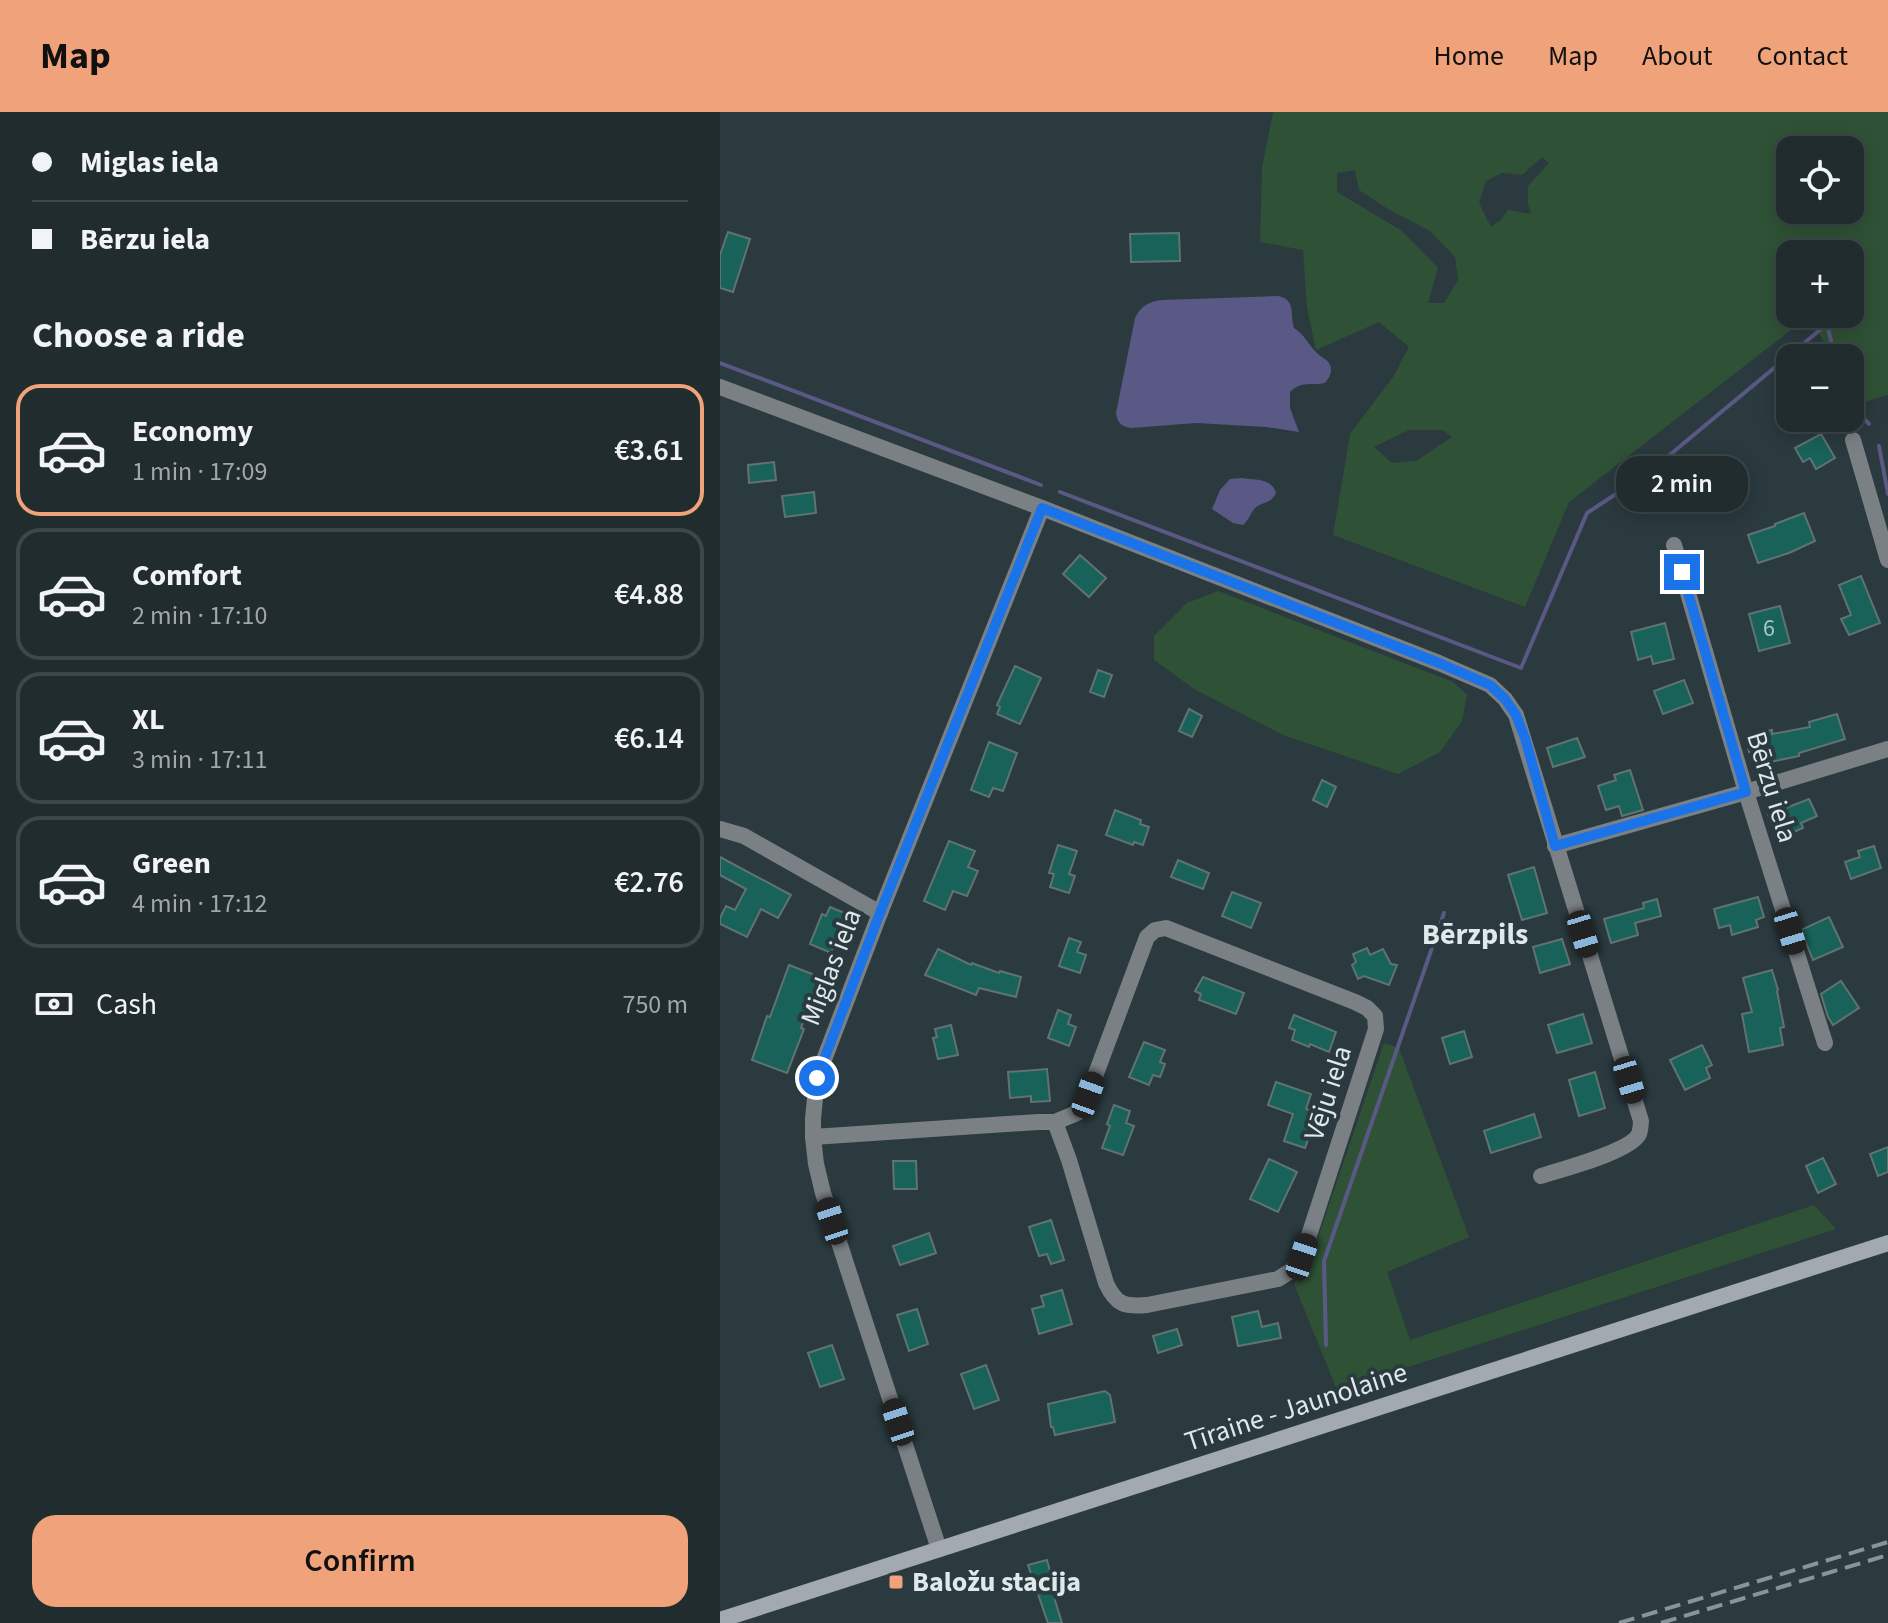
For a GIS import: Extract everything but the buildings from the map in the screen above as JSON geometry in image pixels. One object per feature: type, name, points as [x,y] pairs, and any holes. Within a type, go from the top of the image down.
[{"type":"main road","name":"Tīraine - Jaunolaine","points":[[720,1620],[1888,1243]]},
{"type":"street","points":[[720,387],[1042,508],[1439,663],[1490,685],[1505,699],[1516,715],[1525,738],[1555,846],[1641,1121],[1640,1133],[1630,1144],[1601,1157],[1541,1176]]},
{"type":"street","points":[[1853,440],[1888,560]]},
{"type":"street","name":"Miglas iela","points":[[939,1549],[823,1193],[813,1137],[817,1078],[1042,508]]},
{"type":"street","name":"Bērzu iela","points":[[1674,545],[1746,792],[1825,1043]]},
{"type":"street","points":[[1555,846],[1888,749]]},
{"type":"street","points":[[720,829],[744,836],[880,913]]},
{"type":"street","name":"Vēju iela","points":[[1166,928],[1367,1008],[1375,1016],[1376,1029],[1302,1257],[1292,1270],[1278,1279],[1147,1305],[1119,1303],[1106,1283],[1055,1122],[1077,1113],[1088,1095],[1147,937],[1155,930],[1166,928]]},
{"type":"street","points":[[813,1137],[1055,1122]]},
{"type":"green space","points":[[1273,112],[1888,112],[1888,395],[1864,402],[1864,344],[1825,344],[1816,328],[1864,328],[1864,240],[1776,240],[1776,328],[1794,328],[1569,502],[1525,607],[1333,535],[1350,434],[1393,377],[1409,347],[1379,322],[1316,350],[1307,308],[1303,250],[1260,242],[1262,168]],"holes":[[[1542,157],[1549,163],[1528,186],[1531,214],[1508,210],[1491,227],[1479,203],[1486,181],[1502,173],[1522,175]],[[1355,170],[1359,190],[1430,231],[1455,257],[1458,280],[1444,303],[1428,303],[1438,268],[1402,231],[1337,192],[1337,173]],[[1409,430],[1443,430],[1452,437],[1416,461],[1392,463],[1374,447]]]},
{"type":"green space","points":[[1218,591],[1453,682],[1467,695],[1462,721],[1440,752],[1398,774],[1283,735],[1194,689],[1154,660],[1154,636],[1187,603]]},
{"type":"green space","points":[[1384,1043],[1399,1048],[1469,1237],[1387,1272],[1410,1340],[1814,1205],[1836,1229],[1337,1390],[1294,1284],[1315,1246]]},
{"type":"shaded area","points":[[1278,296],[1290,304],[1294,328],[1328,361],[1331,368],[1325,383],[1303,385],[1290,392],[1290,408],[1299,432],[1196,423],[1132,428],[1119,422],[1116,413],[1135,318],[1143,307],[1163,300]]},
{"type":"shaded area","points":[[1230,479],[1267,482],[1276,493],[1255,508],[1243,525],[1233,523],[1212,509],[1220,490]]},
{"type":"waterway","points":[[1803,344],[1827,324],[1832,344]]},
{"type":"waterway","points":[[720,363],[1041,485]]},
{"type":"waterway","points":[[1060,492],[1521,668],[1587,513],[1648,473],[1776,366]]},
{"type":"waterway","points":[[1864,419],[1869,424]]},
{"type":"waterway","points":[[1879,446],[1888,494]]},
{"type":"waterway","points":[[1326,1345],[1324,1261],[1444,913]]},
{"type":"railway","points":[[1619,1623],[1888,1542]]},
{"type":"railway","points":[[1661,1623],[1888,1555]]},
{"type":"place","name":"Baložu stacija","points":[[896,1582]]},
{"type":"district","name":"Bērzpils","points":[[1475,934]]},
{"type":"route","points":[[817,1078],[1042,508],[1490,685],[1516,715],[1555,846],[1746,792],[1682,572]]}]
